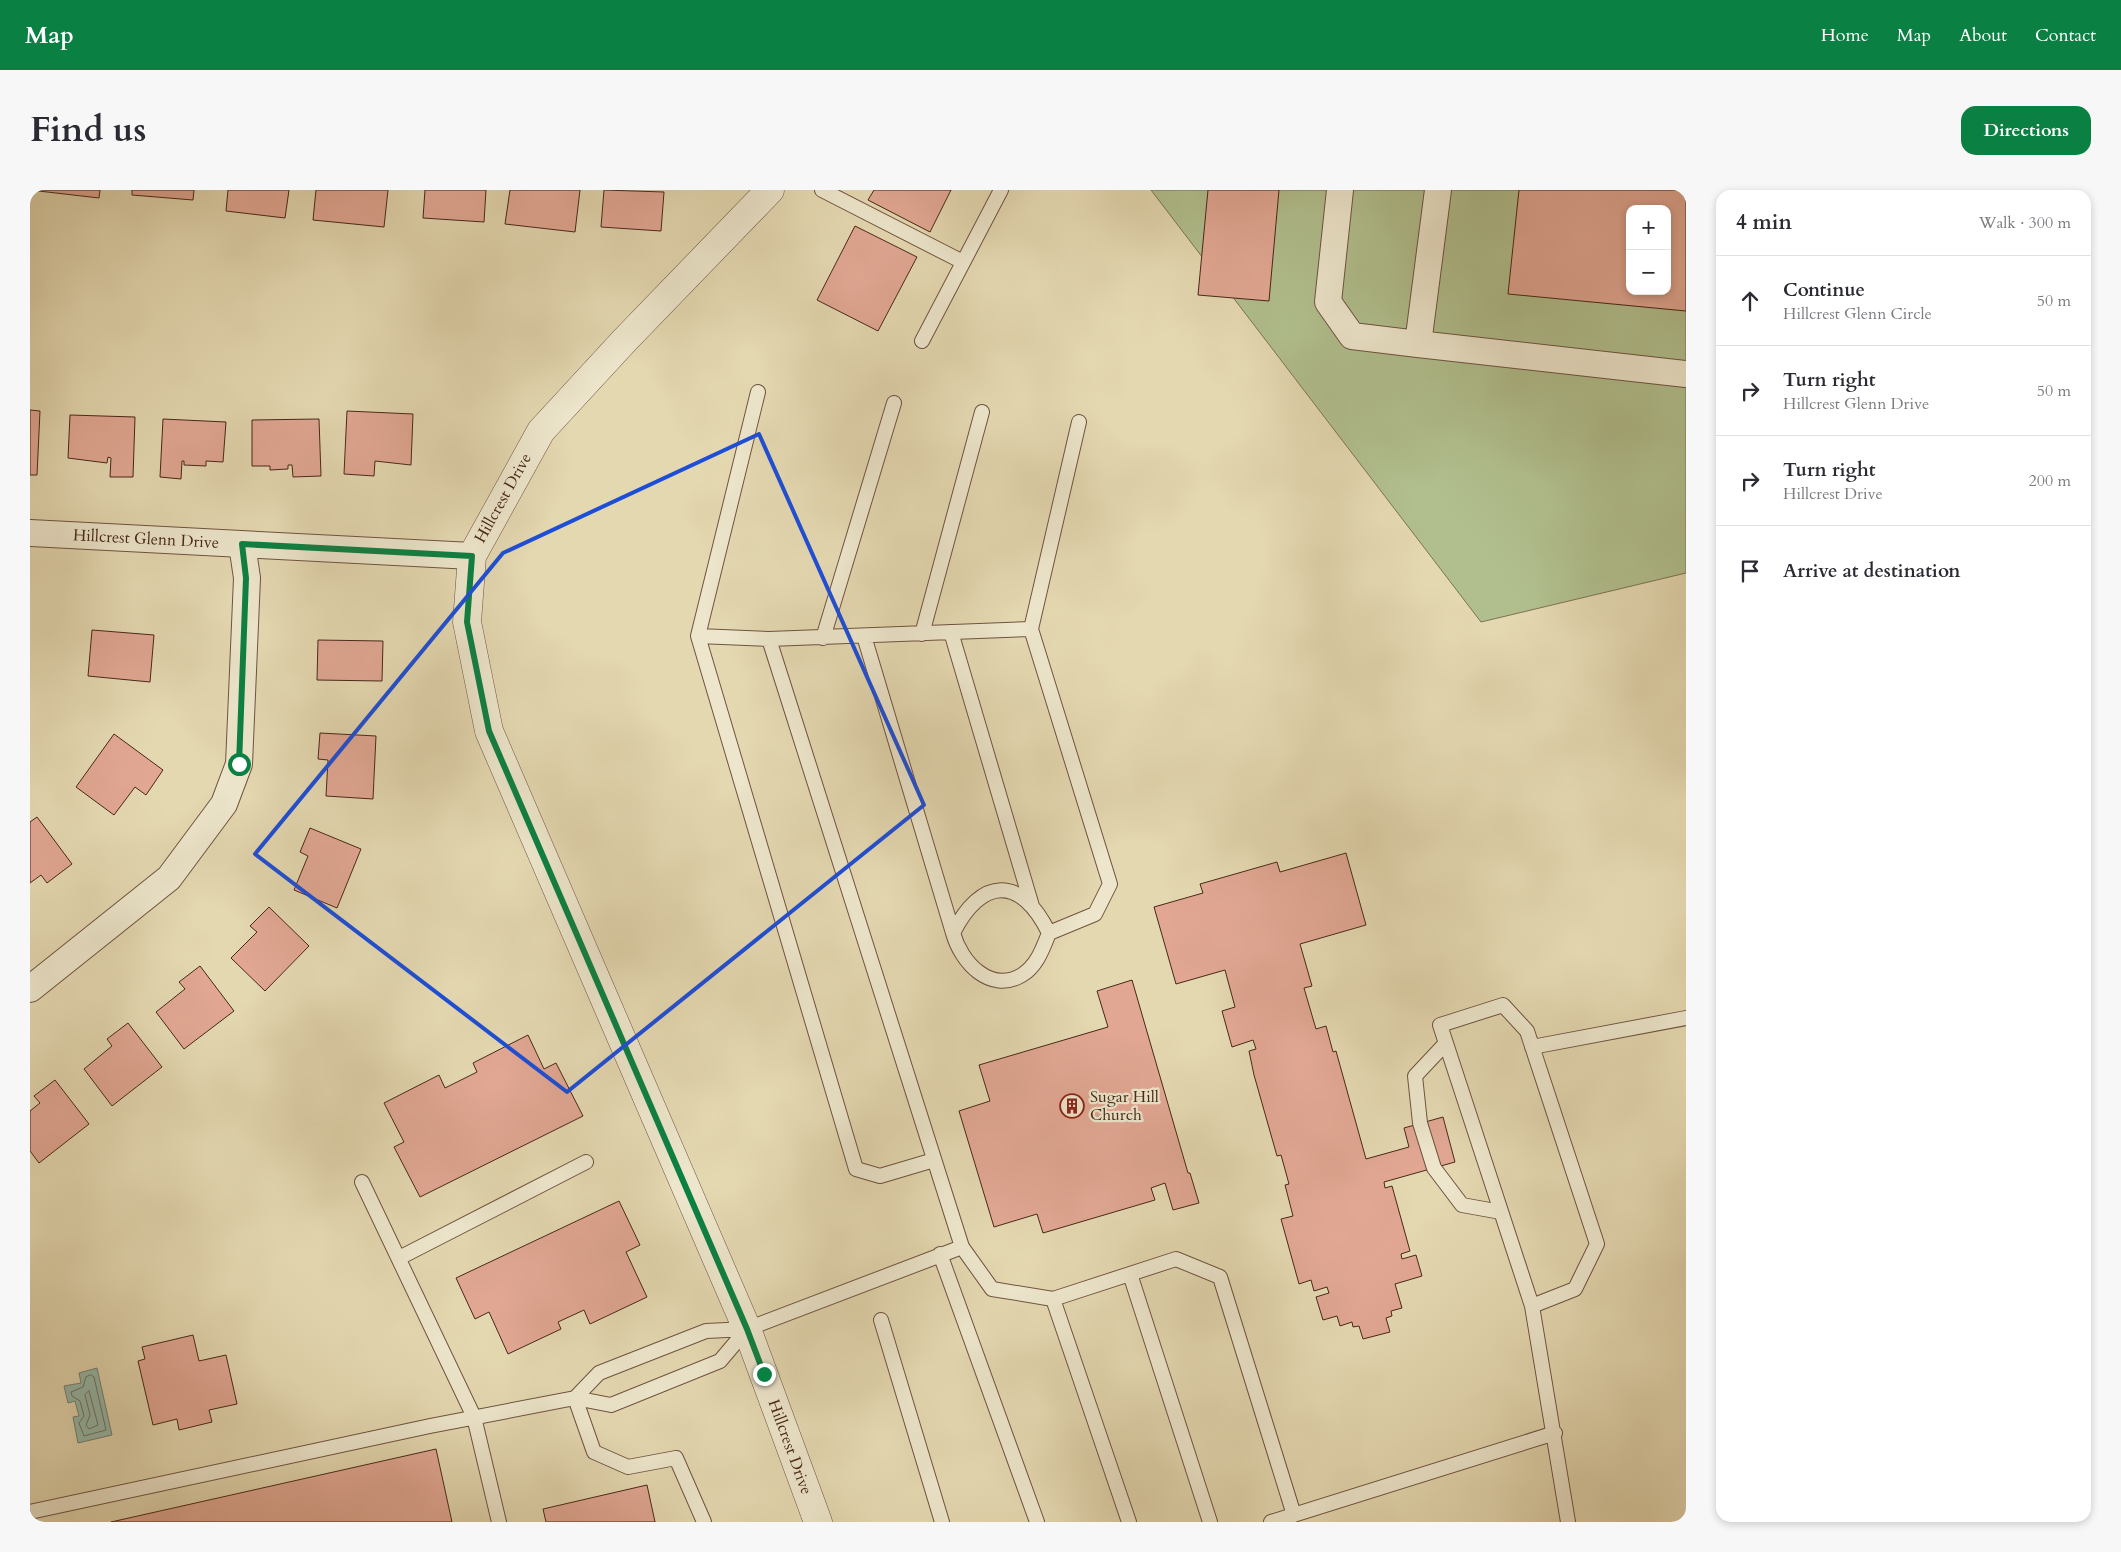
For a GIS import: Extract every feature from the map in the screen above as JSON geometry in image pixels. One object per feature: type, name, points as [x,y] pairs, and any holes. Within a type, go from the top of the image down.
[{"type":"street","name":"Hillcrest Drive","points":[[770,190],[624,341],[541,431],[472,556],[467,622],[489,731],[747,1329],[818,1522]]},
{"type":"street","points":[[1340,190],[1328,302],[1352,336],[1686,374]]},
{"type":"street","points":[[1418,344],[1438,190]]},
{"type":"street","name":"Hillcrest Glenn Drive","points":[[30,533],[472,556]]},
{"type":"street","points":[[30,989],[169,878],[224,804],[239,764],[246,578],[242,544]]},
{"type":"lane","points":[[822,190],[963,262]]},
{"type":"lane","points":[[922,341],[1001,190]]},
{"type":"lane","points":[[758,392],[698,636],[856,1169],[880,1176],[934,1160]]},
{"type":"lane","points":[[823,638],[894,403]]},
{"type":"lane","points":[[922,634],[982,412]]},
{"type":"lane","points":[[864,636],[957,948],[964,960],[978,972],[996,980],[1008,981],[1022,974],[1034,963],[1049,933],[1095,914],[1110,884],[1031,630],[1079,422]]},
{"type":"lane","points":[[698,636],[769,639],[1031,630]]},
{"type":"lane","points":[[951,632],[1032,906]]},
{"type":"lane","points":[[769,639],[962,1247],[992,1289],[1054,1299],[1176,1259],[1220,1277],[1294,1515]]},
{"type":"lane","points":[[953,933],[961,916],[974,901],[994,889],[1013,892],[1032,906],[1042,918],[1049,933]]},
{"type":"lane","points":[[1532,1306],[1575,1289],[1597,1244],[1527,1031],[1503,1006],[1440,1025],[1532,1306],[1555,1433],[1568,1522]]},
{"type":"lane","points":[[1532,1047],[1686,1018]]},
{"type":"lane","points":[[1446,1043],[1416,1076],[1420,1123],[1434,1168],[1462,1205],[1501,1212]]},
{"type":"lane","points":[[399,1258],[586,1162]]},
{"type":"lane","points":[[362,1182],[474,1417],[499,1522]]},
{"type":"lane","points":[[575,1398],[599,1373],[697,1334],[706,1331],[747,1329],[962,1247]]},
{"type":"lane","points":[[940,1254],[1037,1522]]},
{"type":"lane","points":[[1130,1274],[1210,1522]]},
{"type":"lane","points":[[1054,1299],[1129,1522]]},
{"type":"lane","points":[[881,1320],[942,1522]]},
{"type":"lane","points":[[30,1512],[474,1417],[575,1398],[611,1405],[720,1361],[747,1329]]},
{"type":"lane","points":[[575,1398],[594,1452],[628,1467],[676,1458],[704,1522]]},
{"type":"lane","points":[[1271,1522],[1555,1433]]},
{"type":"highlighted area","points":[[759,434],[924,805],[567,1092],[255,854],[503,553]]},
{"type":"green space","points":[[1151,190],[1686,190],[1686,573],[1481,622]]},
{"type":"water","points":[[97,1368],[112,1435],[78,1443],[73,1417],[79,1416],[75,1401],[68,1403],[64,1386],[81,1383],[79,1373]]},
{"type":"building","points":[[30,190],[100,190],[99,198]]},
{"type":"building","points":[[132,190],[194,190],[193,200],[132,195]]},
{"type":"building","points":[[228,190],[289,190],[285,218],[226,211]]},
{"type":"building","points":[[316,190],[388,190],[384,227],[313,220]]},
{"type":"building","points":[[425,190],[486,190],[484,222],[423,218]]},
{"type":"building","points":[[510,190],[580,190],[575,232],[505,224]]},
{"type":"building","points":[[604,190],[664,192],[661,231],[601,227]]},
{"type":"building","points":[[874,190],[951,190],[930,232],[868,200]]},
{"type":"building","points":[[1208,190],[1279,190],[1269,301],[1198,295]]},
{"type":"building","points":[[1519,190],[1686,190],[1686,311],[1508,294]]},
{"type":"building","points":[[855,226],[917,257],[878,331],[817,300]]},
{"type":"building","points":[[30,410],[40,411],[37,475],[30,475]]},
{"type":"building","points":[[347,411],[413,414],[411,465],[375,461],[374,476],[344,474]]},
{"type":"building","points":[[70,415],[135,417],[133,477],[110,477],[111,458],[108,457],[107,463],[68,458]]},
{"type":"building","points":[[163,419],[226,422],[223,462],[206,461],[206,466],[184,465],[184,461],[182,461],[181,479],[160,477]]},
{"type":"building","points":[[319,419],[321,476],[293,477],[292,465],[288,465],[288,469],[270,470],[270,466],[252,466],[252,420]]},
{"type":"building","points":[[92,630],[154,635],[150,682],[88,676]]},
{"type":"building","points":[[318,640],[383,641],[382,681],[317,680]]},
{"type":"building","points":[[320,733],[376,736],[373,799],[326,796],[328,760],[318,759]]},
{"type":"building","points":[[114,734],[163,770],[146,795],[135,787],[114,815],[76,787]]},
{"type":"building","points":[[37,817],[72,864],[47,883],[41,875],[30,883],[30,822]]},
{"type":"building","points":[[310,828],[361,849],[337,908],[294,890],[308,856],[300,852]]},
{"type":"building","points":[[1346,853],[1366,925],[1300,944],[1312,986],[1304,988],[1316,1029],[1326,1026],[1333,1052],[1336,1051],[1366,1159],[1409,1147],[1404,1128],[1443,1117],[1455,1162],[1384,1182],[1385,1188],[1392,1186],[1410,1251],[1401,1254],[1402,1259],[1416,1255],[1422,1276],[1395,1284],[1402,1308],[1391,1311],[1392,1316],[1386,1318],[1390,1332],[1363,1339],[1359,1326],[1353,1327],[1352,1322],[1340,1326],[1337,1316],[1323,1320],[1316,1297],[1329,1293],[1327,1287],[1314,1291],[1311,1280],[1299,1284],[1281,1219],[1293,1216],[1285,1185],[1289,1184],[1281,1155],[1277,1156],[1254,1075],[1249,1051],[1256,1049],[1253,1040],[1232,1047],[1222,1011],[1235,1007],[1225,970],[1176,984],[1154,907],[1203,893],[1200,884],[1277,862],[1280,872]]},
{"type":"building","points":[[269,907],[309,946],[265,991],[231,958],[257,932],[250,926]]},
{"type":"building","points":[[200,966],[234,1011],[184,1049],[156,1012],[185,989],[179,982]]},
{"type":"building","name":"Sugar Hill Church","points":[[1132,980],[1188,1173],[1190,1173],[1199,1203],[1173,1210],[1165,1183],[1151,1188],[1155,1200],[1043,1233],[1037,1214],[994,1227],[959,1111],[990,1101],[979,1065],[1108,1027],[1097,991]]},
{"type":"building","points":[[128,1023],[162,1067],[112,1106],[84,1069],[112,1046],[107,1039]]},
{"type":"building","points":[[528,1035],[544,1069],[556,1063],[583,1116],[420,1197],[394,1147],[404,1142],[384,1103],[439,1075],[445,1088],[477,1072],[473,1063]]},
{"type":"building","points":[[55,1080],[89,1124],[39,1163],[30,1151],[30,1111],[40,1103],[34,1096]]},
{"type":"building","points":[[619,1201],[640,1245],[626,1252],[647,1297],[590,1324],[584,1310],[558,1322],[561,1329],[508,1354],[489,1312],[475,1319],[456,1278]]},
{"type":"building","points":[[193,1335],[199,1361],[226,1355],[237,1404],[209,1410],[212,1422],[179,1430],[177,1419],[153,1425],[138,1361],[145,1359],[142,1347]]},
{"type":"building","points":[[436,1449],[452,1522],[111,1522]]},
{"type":"building","points":[[647,1485],[655,1522],[546,1522],[543,1509]]},
{"type":"place","name":"Sugar Hill Church","points":[[1072,1106]]},
{"type":"route","points":[[239,764],[246,578],[242,544],[472,556],[467,622],[489,731],[747,1329],[764,1374]]}]
